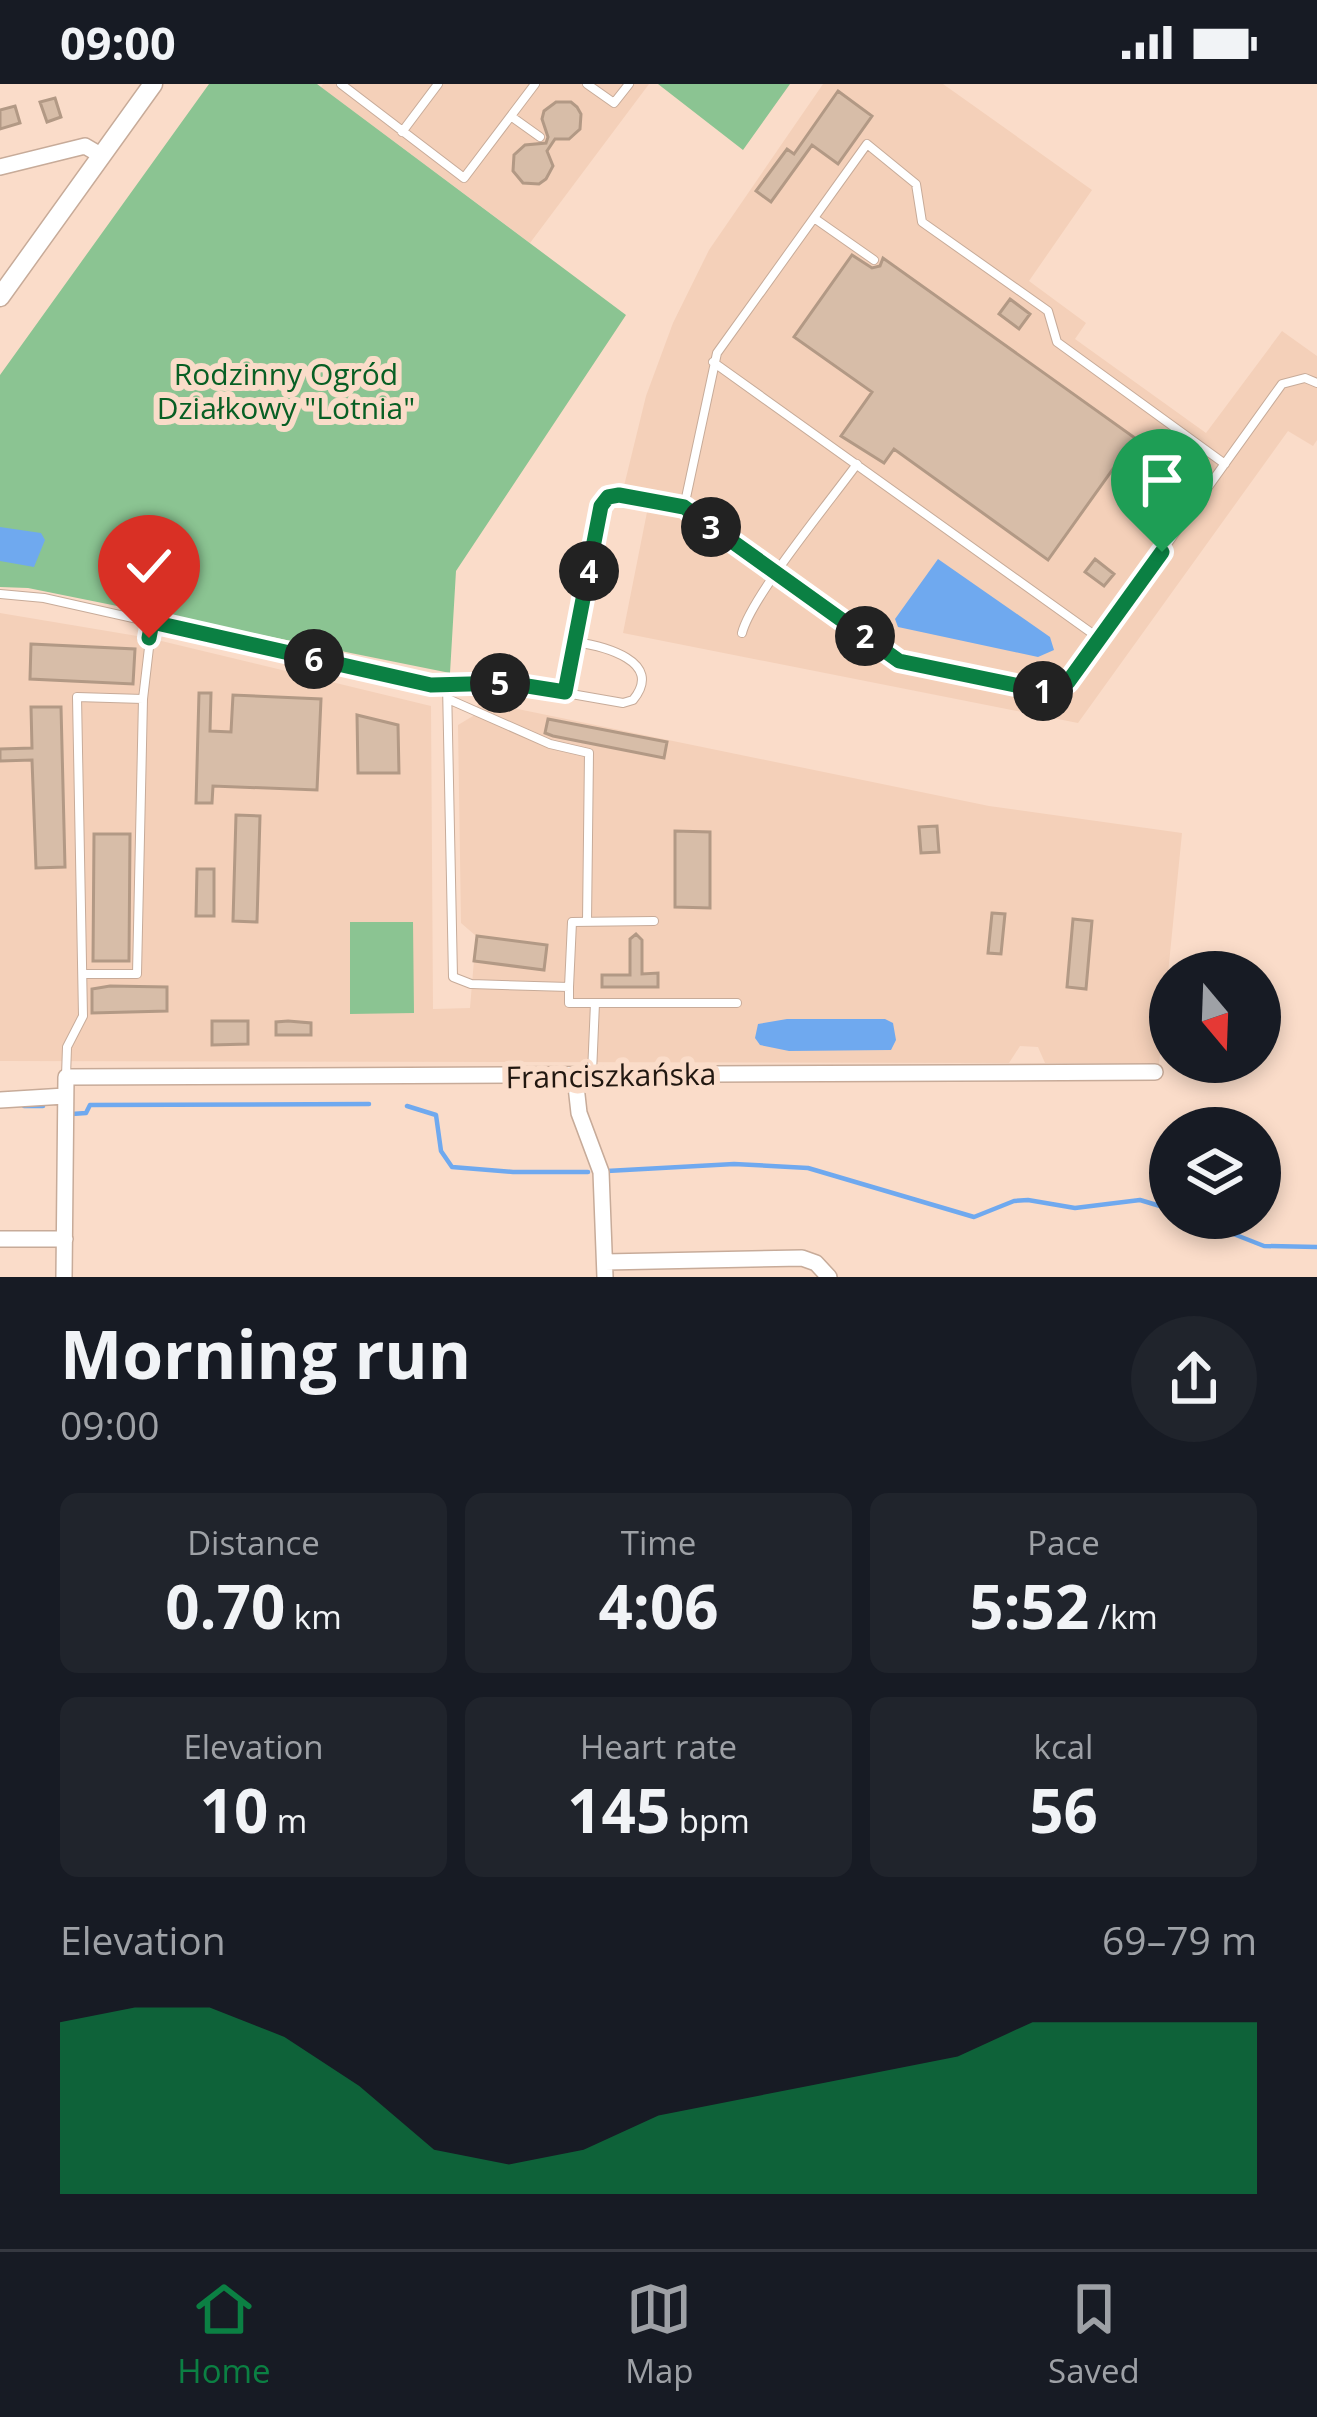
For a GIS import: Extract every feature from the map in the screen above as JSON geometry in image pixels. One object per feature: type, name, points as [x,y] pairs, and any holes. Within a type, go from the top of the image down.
[{"type":"street","points":[[0,297],[153,84]]},
{"type":"street","points":[[0,167],[85,146],[102,156]]},
{"type":"street","name":"Franciszkańska","points":[[66,1077],[1149,1072]]},
{"type":"street","points":[[64,1277],[66,1077]]},
{"type":"street","points":[[584,1077],[579,1113],[601,1172],[605,1269],[802,1258],[816,1263],[829,1277]]},
{"type":"street","points":[[0,1100],[65,1096]]},
{"type":"street","points":[[0,1239],[64,1240]]},
{"type":"lane","points":[[341,84],[464,178],[535,84]]},
{"type":"lane","points":[[402,132],[438,84]]},
{"type":"lane","points":[[587,84],[614,104],[629,84]]},
{"type":"lane","points":[[511,117],[540,137]]},
{"type":"lane","points":[[684,507],[713,362],[868,144],[916,184],[922,222],[1048,310],[1057,342],[1225,464]]},
{"type":"lane","points":[[814,218],[874,260]]},
{"type":"lane","points":[[713,362],[1100,639]]},
{"type":"lane","points":[[565,692],[601,506],[608,497],[619,495],[684,507],[899,661],[1057,690],[1100,639],[1282,384],[1305,378],[1317,383]]},
{"type":"lane","points":[[742,633],[778,573],[857,464]]},
{"type":"lane","points":[[0,594],[44,598],[431,685],[508,683],[622,703],[633,700],[642,682],[640,670],[618,652],[575,642]]},
{"type":"lane","points":[[82,974],[137,974],[143,699],[152,622]]},
{"type":"lane","points":[[447,685],[453,976],[471,984],[569,987]]},
{"type":"lane","points":[[66,1077],[67,1047],[83,1016],[77,698],[143,699]]},
{"type":"lane","points":[[448,699],[550,744],[589,753],[586,922]]},
{"type":"lane","points":[[654,921],[572,922],[569,1003],[737,1003]]},
{"type":"lane","points":[[584,1077],[596,1003]]},
{"type":"shaded area","points":[[323,84],[649,84],[530,243]]},
{"type":"shaded area","points":[[823,84],[943,84],[1092,190],[1029,281],[1086,323],[1075,339],[1206,433],[1282,331],[1317,356],[1317,440],[1313,446],[1288,431],[1078,723],[623,633],[651,492],[624,486],[646,396],[673,323],[709,250]]},
{"type":"shaded area","points":[[0,613],[149,638],[431,706],[433,1009],[470,1008],[476,936],[461,923],[458,725],[473,716],[479,701],[989,806],[1182,833],[1170,951],[1149,951],[1149,1064],[1045,1063],[1038,1047],[1020,1046],[1009,1063],[0,1061]]},
{"type":"green space","name":"Rodzinny Ogród Działkowy \"Lotnia\"","points":[[209,84],[317,84],[626,315],[456,571],[450,673],[28,588],[0,587],[0,375]]},
{"type":"green space","points":[[658,84],[790,84],[743,150]]},
{"type":"green space","points":[[350,922],[413,922],[414,1013],[350,1014]]},
{"type":"water","points":[[0,527],[41,533],[45,540],[34,567],[0,561]]},
{"type":"water","points":[[938,559],[1050,637],[1054,650],[1038,657],[898,627],[895,619]]},
{"type":"water","points":[[787,1019],[885,1019],[893,1023],[896,1040],[891,1050],[789,1051],[760,1045],[755,1038],[758,1024]]},
{"type":"building","points":[[838,91],[872,116],[838,164],[812,145],[771,202],[756,191],[787,149],[794,154]]},
{"type":"building","points":[[55,98],[61,117],[47,122],[40,102]]},
{"type":"building","points":[[556,102],[577,107],[580,129],[569,139],[555,139],[547,151],[553,166],[546,179],[539,184],[523,183],[513,171],[514,155],[525,145],[546,143],[542,119]]},
{"type":"building","points":[[15,106],[20,123],[0,129],[0,110]]},
{"type":"building","points":[[852,255],[872,268],[880,266],[883,258],[1135,438],[1048,560],[894,449],[884,463],[841,436],[872,392],[794,337]]},
{"type":"building","points":[[1010,299],[1030,314],[1019,329],[999,314]]},
{"type":"building","points":[[1095,559],[1114,574],[1104,586],[1085,572]]},
{"type":"building","points":[[31,644],[135,649],[133,684],[30,679]]},
{"type":"building","points":[[199,693],[211,693],[210,731],[231,732],[233,695],[321,699],[317,790],[213,786],[212,803],[196,803]]},
{"type":"building","points":[[31,707],[61,707],[65,867],[36,868],[32,760],[0,761],[0,749],[32,748]]},
{"type":"building","points":[[357,715],[398,725],[399,773],[358,773]]},
{"type":"building","points":[[548,719],[667,742],[664,758],[553,736],[545,733]]},
{"type":"building","points":[[236,815],[260,816],[257,922],[233,921]]},
{"type":"building","points":[[937,826],[939,852],[921,853],[919,827]]},
{"type":"building","points":[[675,831],[710,832],[710,908],[675,907]]},
{"type":"building","points":[[94,834],[130,834],[129,961],[93,961]]},
{"type":"building","points":[[197,869],[214,869],[214,916],[196,916]]},
{"type":"building","points":[[992,913],[1005,914],[1001,954],[988,953]]},
{"type":"building","points":[[1073,919],[1092,921],[1086,989],[1067,987]]},
{"type":"building","points":[[636,934],[642,940],[642,974],[658,973],[658,987],[602,987],[602,975],[630,975],[630,939]]},
{"type":"building","points":[[477,936],[547,945],[544,970],[474,961]]},
{"type":"building","points":[[167,987],[167,1011],[92,1013],[92,989]]},
{"type":"building","points":[[212,1021],[248,1021],[248,1044],[212,1045]]},
{"type":"building","points":[[276,1022],[311,1023],[311,1035],[276,1035]]},
{"type":"waterway","points":[[72,1114],[86,1113],[90,1105],[369,1104]]},
{"type":"waterway","points":[[24,1106],[43,1106]]},
{"type":"waterway","points":[[407,1106],[436,1115],[441,1151],[452,1167],[588,1172]]},
{"type":"waterway","points":[[607,1171],[734,1164],[808,1168],[974,1217],[1014,1201],[1075,1208],[1149,1203]]},
{"type":"waterway","points":[[1246,1239],[1264,1246],[1317,1247]]},
{"type":"route","points":[[149,638],[152,622],[431,685],[508,683],[565,692],[601,506],[608,497],[619,495],[684,507],[899,661],[1057,690],[1068,682],[1162,552]]}]
